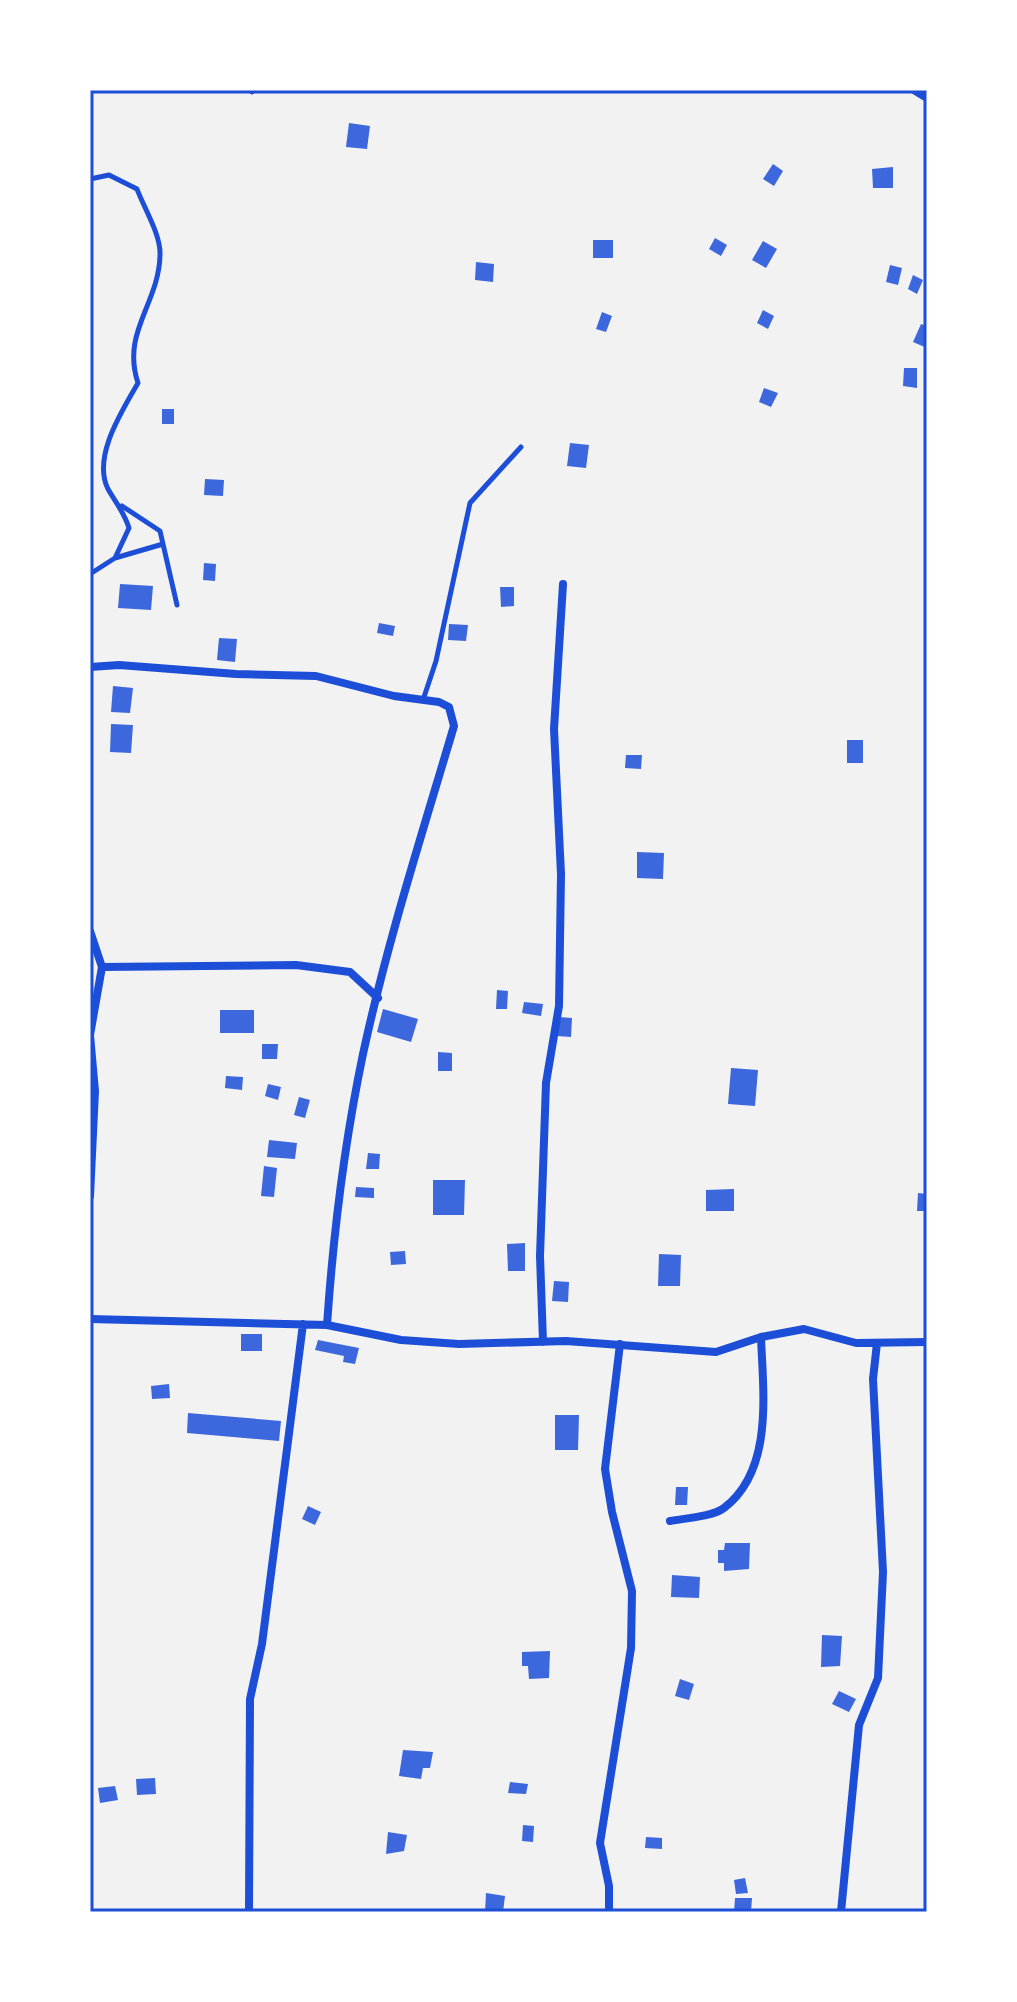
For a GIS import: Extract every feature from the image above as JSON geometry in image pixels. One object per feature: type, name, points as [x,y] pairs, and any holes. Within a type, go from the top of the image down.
[{"type":"street","points":[[914,90],[927,98]]},
{"type":"street","points":[[543,1342],[540,1256],[546,1083],[559,1006],[561,874],[554,729],[563,584]]},
{"type":"street","points":[[90,667],[119,665],[236,674],[316,676],[449,707],[454,726],[400,904],[352,1115],[331,1267],[327,1325]]},
{"type":"street","points":[[90,931],[102,967],[90,1035],[95,1091],[90,1196]]},
{"type":"street","points":[[102,967],[296,965],[350,972],[378,998]]},
{"type":"street","points":[[90,1319],[327,1325],[401,1340],[459,1344],[620,1344],[716,1352],[761,1337],[804,1329],[856,1343],[927,1342]]},
{"type":"street","points":[[249,1912],[250,1699],[262,1644],[303,1324]]},
{"type":"street","points":[[670,1521],[722,1510],[748,1483],[760,1443],[761,1337]]},
{"type":"street","points":[[841,1912],[859,1725],[878,1678],[883,1572],[873,1379],[877,1343]]},
{"type":"street","points":[[609,1912],[609,1886],[600,1843],[631,1648],[632,1619],[632,1591],[612,1512],[605,1469],[620,1344]]},
{"type":"lane","points":[[90,179],[109,175],[137,189],[161,252],[157,282],[134,339],[132,364],[138,383],[102,462],[108,488],[122,506],[160,531],[177,605]]},
{"type":"lane","points":[[423,701],[436,661],[470,503],[521,447]]},
{"type":"lane","points":[[115,558],[129,528],[122,506]]},
{"type":"lane","points":[[90,574],[115,558],[163,544]]},
{"type":"building","points":[[349,123],[370,126],[367,149],[346,147]]},
{"type":"building","points":[[773,164],[783,171],[774,186],[763,179]]},
{"type":"building","points":[[893,167],[893,188],[873,188],[872,169]]},
{"type":"building","points":[[715,238],[727,245],[721,256],[709,249]]},
{"type":"building","points":[[593,240],[613,240],[613,258],[593,258]]},
{"type":"building","points":[[763,241],[777,249],[766,268],[752,260]]},
{"type":"building","points":[[476,262],[494,264],[493,282],[475,280]]},
{"type":"building","points":[[890,265],[902,268],[898,285],[886,282]]},
{"type":"building","points":[[913,275],[923,280],[917,294],[908,289]]},
{"type":"building","points":[[763,310],[774,316],[768,329],[757,323]]},
{"type":"building","points":[[602,312],[612,316],[606,332],[596,329]]},
{"type":"building","points":[[921,324],[927,326],[927,348],[913,342]]},
{"type":"building","points":[[904,368],[917,368],[917,388],[903,386]]},
{"type":"building","points":[[764,388],[778,393],[771,407],[759,402]]},
{"type":"building","points":[[162,409],[174,409],[174,424],[162,424]]},
{"type":"building","points":[[570,443],[589,445],[586,468],[567,466]]},
{"type":"building","points":[[205,479],[224,480],[223,496],[204,495]]},
{"type":"building","points":[[204,563],[216,564],[215,581],[203,580]]},
{"type":"building","points":[[120,584],[153,586],[151,610],[118,608]]},
{"type":"building","points":[[500,587],[514,587],[514,606],[501,607]]},
{"type":"building","points":[[379,623],[395,626],[393,636],[377,633]]},
{"type":"building","points":[[449,624],[468,625],[466,641],[448,640]]},
{"type":"building","points":[[219,638],[237,639],[235,662],[217,660]]},
{"type":"building","points":[[113,686],[133,688],[130,713],[111,712]]},
{"type":"building","points":[[111,724],[133,725],[131,753],[110,752]]},
{"type":"building","points":[[847,740],[863,740],[863,763],[847,763]]},
{"type":"building","points":[[626,755],[642,755],[641,769],[625,768]]},
{"type":"building","points":[[637,852],[664,853],[663,879],[637,878]]},
{"type":"building","points":[[497,990],[508,991],[507,1009],[496,1009]]},
{"type":"building","points":[[524,1002],[543,1004],[541,1016],[522,1013]]},
{"type":"building","points":[[383,1009],[418,1019],[411,1042],[377,1032]]},
{"type":"building","points":[[220,1010],[254,1010],[254,1033],[220,1033]]},
{"type":"building","points":[[559,1017],[572,1018],[571,1037],[557,1036]]},
{"type":"building","points":[[262,1044],[278,1044],[277,1059],[262,1059]]},
{"type":"building","points":[[438,1052],[452,1053],[452,1071],[438,1071]]},
{"type":"building","points":[[731,1068],[758,1070],[755,1106],[728,1104]]},
{"type":"building","points":[[226,1076],[243,1077],[242,1090],[225,1088]]},
{"type":"building","points":[[268,1084],[281,1087],[278,1100],[265,1096]]},
{"type":"building","points":[[299,1097],[310,1100],[305,1118],[294,1115]]},
{"type":"building","points":[[269,1140],[297,1143],[295,1159],[267,1157]]},
{"type":"building","points":[[368,1153],[380,1154],[379,1169],[366,1169]]},
{"type":"building","points":[[264,1166],[277,1168],[274,1197],[261,1196]]},
{"type":"building","points":[[433,1180],[465,1180],[464,1215],[433,1215]]},
{"type":"building","points":[[356,1187],[374,1188],[374,1198],[355,1197]]},
{"type":"building","points":[[734,1189],[734,1211],[706,1211],[706,1190]]},
{"type":"building","points":[[918,1193],[927,1194],[927,1211],[917,1211]]},
{"type":"building","points":[[525,1243],[525,1271],[508,1271],[507,1244]]},
{"type":"building","points":[[405,1251],[406,1264],[391,1265],[390,1252]]},
{"type":"building","points":[[659,1254],[681,1255],[680,1286],[658,1286]]},
{"type":"building","points":[[554,1281],[569,1282],[568,1302],[552,1301]]},
{"type":"building","points":[[241,1334],[262,1334],[262,1351],[241,1351]]},
{"type":"building","points":[[318,1340],[359,1348],[355,1364],[343,1362],[344,1356],[315,1350]]},
{"type":"building","points":[[169,1384],[170,1398],[152,1399],[151,1386]]},
{"type":"building","points":[[188,1413],[281,1421],[279,1441],[187,1433]]},
{"type":"building","points":[[555,1415],[579,1415],[578,1450],[555,1450]]},
{"type":"building","points":[[676,1487],[688,1487],[687,1505],[675,1505]]},
{"type":"building","points":[[308,1506],[321,1512],[315,1525],[302,1519]]},
{"type":"building","points":[[725,1543],[750,1543],[749,1569],[724,1571],[724,1563],[718,1563],[718,1550],[724,1550]]},
{"type":"building","points":[[672,1575],[700,1577],[699,1598],[671,1597]]},
{"type":"building","points":[[822,1635],[842,1636],[840,1666],[821,1667]]},
{"type":"building","points":[[550,1651],[549,1678],[529,1679],[528,1666],[522,1666],[522,1652]]},
{"type":"building","points":[[680,1679],[694,1684],[689,1700],[675,1696]]},
{"type":"building","points":[[839,1691],[856,1699],[849,1712],[832,1704]]},
{"type":"building","points":[[403,1750],[433,1752],[430,1768],[423,1768],[421,1779],[399,1776]]},
{"type":"building","points":[[155,1778],[156,1794],[137,1795],[136,1779]]},
{"type":"building","points":[[510,1782],[528,1784],[526,1794],[508,1793]]},
{"type":"building","points":[[115,1786],[118,1800],[100,1803],[98,1788]]},
{"type":"building","points":[[523,1825],[534,1826],[533,1842],[522,1841]]},
{"type":"building","points":[[388,1832],[407,1835],[404,1851],[386,1854]]},
{"type":"building","points":[[646,1837],[662,1838],[662,1849],[645,1848]]},
{"type":"building","points":[[745,1878],[748,1893],[736,1894],[734,1880]]},
{"type":"building","points":[[486,1893],[505,1896],[503,1912],[485,1912]]},
{"type":"building","points":[[735,1898],[752,1898],[751,1912],[734,1912]]}]
